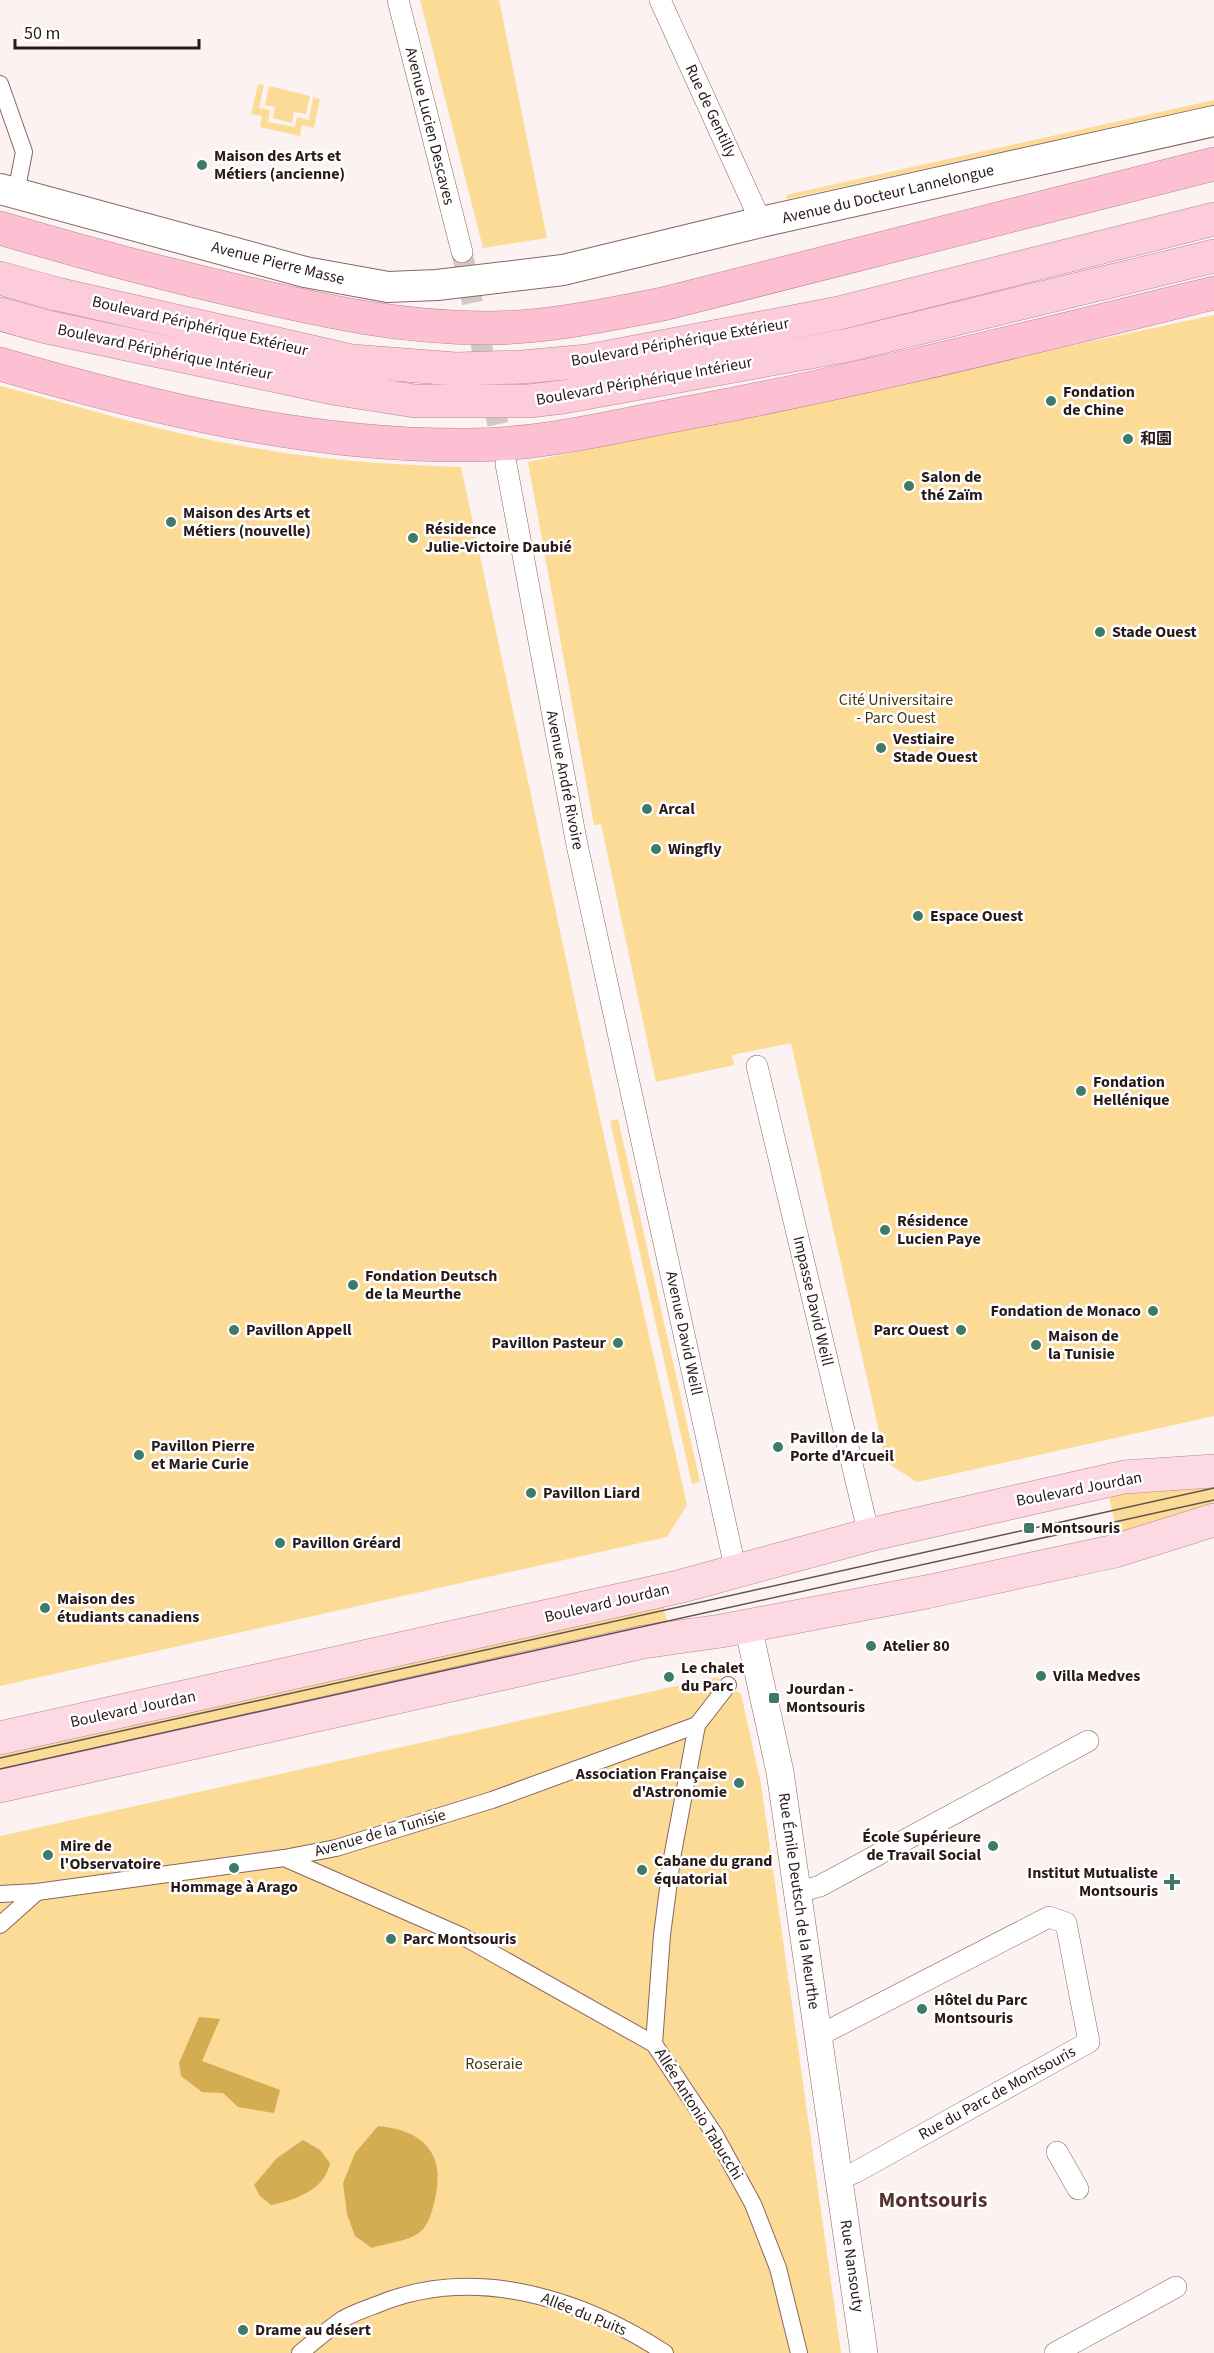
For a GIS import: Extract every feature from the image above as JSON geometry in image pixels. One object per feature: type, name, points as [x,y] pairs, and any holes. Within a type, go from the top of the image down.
[{"type":"highway","points":[[0,228],[188,280],[383,322],[489,328],[593,317],[663,304],[753,283],[1214,164]]},
{"type":"highway","points":[[1054,205],[1214,177]]},
{"type":"highway","name":"Boulevard Périphérique Extérieur","points":[[0,278],[57,294],[352,361],[456,369],[522,367],[588,361],[839,313],[1214,219]]},
{"type":"highway","name":"Boulevard Périphérique Intérieur","points":[[0,314],[47,327],[338,389],[415,401],[529,401],[563,397],[849,345],[1214,256]]},
{"type":"highway","points":[[0,364],[246,424],[381,442],[473,445],[537,439],[789,394],[1214,293]]},
{"type":"main road","name":"Avenue du Docteur Lannelongue","points":[[563,270],[762,222],[1214,121]]},
{"type":"main road","name":"Avenue Pierre Masse","points":[[8,191],[304,272],[388,287],[437,285],[563,270]]},
{"type":"main road","name":"Boulevard Jourdan","points":[[0,1738],[420,1646],[736,1572],[870,1535],[1124,1477],[1214,1471]]},
{"type":"main road","points":[[0,1786],[643,1642],[748,1626],[1116,1551],[1214,1520]]},
{"type":"street","name":"Avenue Lucien Descaves","points":[[398,0],[462,252]]},
{"type":"street","name":"Rue de Gentilly","points":[[660,0],[762,222]]},
{"type":"street","points":[[0,84],[24,152],[8,191]]},
{"type":"street","name":"Avenue André Rivoire","points":[[506,464],[577,845],[631,1094]]},
{"type":"street","name":"Impasse David Weill","points":[[757,1066],[870,1535]]},
{"type":"street","name":"Avenue David Weill","points":[[631,1094],[736,1572]]},
{"type":"street","name":"Rue Émile Deutsch de la Meurthe","points":[[748,1626],[780,1772],[840,2179]]},
{"type":"street","points":[[697,1725],[728,1685]]},
{"type":"street","name":"Avenue de la Tunisie","points":[[0,1894],[37,1892],[284,1858],[336,1848],[482,1803],[697,1725]]},
{"type":"street","name":"Allée Antonio Tabucchi","points":[[697,1725],[672,1858],[662,1935],[654,2044],[715,2135],[753,2204],[778,2268],[799,2353]]},
{"type":"street","points":[[799,1892],[820,1886],[1088,1741]]},
{"type":"street","points":[[284,1858],[462,1936],[654,2044]]},
{"type":"street","points":[[0,1925],[37,1892]]},
{"type":"street","name":"Rue du Parc de Montsouris","points":[[819,2036],[1049,1917],[1066,1923],[1089,2042],[840,2179]]},
{"type":"street","points":[[1057,2152],[1078,2190]]},
{"type":"street","name":"Rue Nansouty","points":[[840,2179],[864,2353]]},
{"type":"street","name":"Allée du Puits","points":[[300,2353],[344,2318],[384,2301],[412,2292],[471,2286],[530,2293],[562,2302],[610,2321],[665,2353]]},
{"type":"street","points":[[1055,2353],[1176,2287]]},
{"type":"green space","points":[[420,0],[499,0],[547,238],[483,248]]},
{"type":"green space","points":[[258,84],[264,85],[259,108],[270,110],[268,122],[295,127],[297,117],[309,120],[313,98],[320,99],[314,128],[302,125],[300,136],[260,127],[262,116],[251,114]]},
{"type":"green space","points":[[269,86],[310,96],[306,114],[294,112],[292,123],[273,118],[275,107],[265,105]]},
{"type":"green space","points":[[1214,100],[1214,105],[787,199],[786,195]]},
{"type":"green space","name":"Cité Universitaire - Parc Ouest","points":[[1214,315],[1214,1416],[917,1482],[886,1462],[791,1043],[732,1055],[734,1065],[656,1082],[601,824],[594,825],[528,462]]},
{"type":"green space","points":[[0,386],[154,427],[248,447],[354,461],[461,467],[599,1114],[687,1505],[667,1537],[0,1686]]},
{"type":"green space","points":[[618,1119],[700,1482],[692,1484],[610,1121]]},
{"type":"green space","points":[[1214,1481],[1214,1508],[1119,1541],[1108,1492]]},
{"type":"green space","points":[[663,1604],[668,1626],[0,1776],[0,1752]]},
{"type":"green space","name":"Parc Montsouris","points":[[717,1677],[741,1694],[761,1784],[841,2353],[0,2353],[0,1836]]},
{"type":"shaded area","points":[[199,2017],[220,2019],[202,2061],[280,2090],[274,2113],[238,2107],[223,2093],[202,2092],[181,2076],[179,2063]]},
{"type":"shaded area","points":[[378,2126],[394,2128],[407,2133],[428,2147],[434,2157],[438,2183],[432,2212],[423,2229],[410,2238],[372,2248],[355,2236],[347,2214],[343,2183],[355,2153]]},
{"type":"shaded area","points":[[303,2140],[320,2150],[330,2163],[327,2172],[322,2180],[308,2192],[271,2205],[260,2196],[254,2185],[277,2158]]},
{"type":"tunnel","points":[[462,252],[504,454]]},
{"type":"tram line","points":[[0,1758],[1214,1488]]},
{"type":"tram line","points":[[0,1769],[1214,1500]]},
{"type":"place","name":"Maison des Arts et Métiers (ancienne)","points":[[202,165]]},
{"type":"place","name":"Fondation de Chine","points":[[1051,401]]},
{"type":"place","name":"和園","points":[[1128,439]]},
{"type":"place","name":"Salon de thé Zaïm","points":[[909,486]]},
{"type":"place","name":"Maison des Arts et Métiers (nouvelle)","points":[[171,522]]},
{"type":"place","name":"Résidence Julie-Victoire Daubié","points":[[413,538]]},
{"type":"place","name":"Stade Ouest","points":[[1100,632]]},
{"type":"place","name":"Vestiaire Stade Ouest","points":[[881,748]]},
{"type":"place","name":"Arcal","points":[[647,809]]},
{"type":"place","name":"Wingfly","points":[[656,849]]},
{"type":"place","name":"Espace Ouest","points":[[918,916]]},
{"type":"place","name":"Fondation Hellénique","points":[[1081,1091]]},
{"type":"place","name":"Résidence Lucien Paye","points":[[885,1230]]},
{"type":"place","name":"Fondation Deutsch de la Meurthe","points":[[353,1285]]},
{"type":"place","name":"Fondation de Monaco","points":[[1153,1311]]},
{"type":"place","name":"Pavillon Appell","points":[[234,1330]]},
{"type":"place","name":"Parc Ouest","points":[[961,1330]]},
{"type":"place","name":"Pavillon Pasteur","points":[[618,1343]]},
{"type":"place","name":"Maison de la Tunisie","points":[[1036,1345]]},
{"type":"place","name":"Pavillon de la Porte d'Arcueil","points":[[778,1447]]},
{"type":"place","name":"Pavillon Pierre et Marie Curie","points":[[139,1455]]},
{"type":"place","name":"Pavillon Liard","points":[[531,1493]]},
{"type":"place","name":"Montsouris","points":[[1029,1528]]},
{"type":"place","name":"Pavillon Gréard","points":[[280,1543]]},
{"type":"place","name":"Maison des étudiants canadiens","points":[[45,1608]]},
{"type":"place","name":"Atelier 80","points":[[871,1646]]},
{"type":"place","name":"Villa Medves","points":[[1041,1676]]},
{"type":"place","name":"Le chalet du Parc","points":[[669,1677]]},
{"type":"place","name":"Jourdan - Montsouris","points":[[774,1698]]},
{"type":"place","name":"Association Française d'Astronomie","points":[[739,1783]]},
{"type":"place","name":"École Supérieure de Travail Social","points":[[993,1846]]},
{"type":"place","name":"Mire de l'Observatoire","points":[[48,1855]]},
{"type":"place","name":"Hommage à Arago","points":[[234,1868]]},
{"type":"place","name":"Cabane du grand équatorial","points":[[642,1870]]},
{"type":"place","name":"Institut Mutualiste Montsouris","points":[[1172,1882]]},
{"type":"place","name":"Parc Montsouris","points":[[391,1939]]},
{"type":"place","name":"Hôtel du Parc Montsouris","points":[[922,2009]]},
{"type":"place","name":"Drame au désert","points":[[243,2330]]},
{"type":"district","name":"Montsouris","points":[[933,2200]]},
{"type":"park label","name":"Roseraie","points":[[494,2064]]}]
